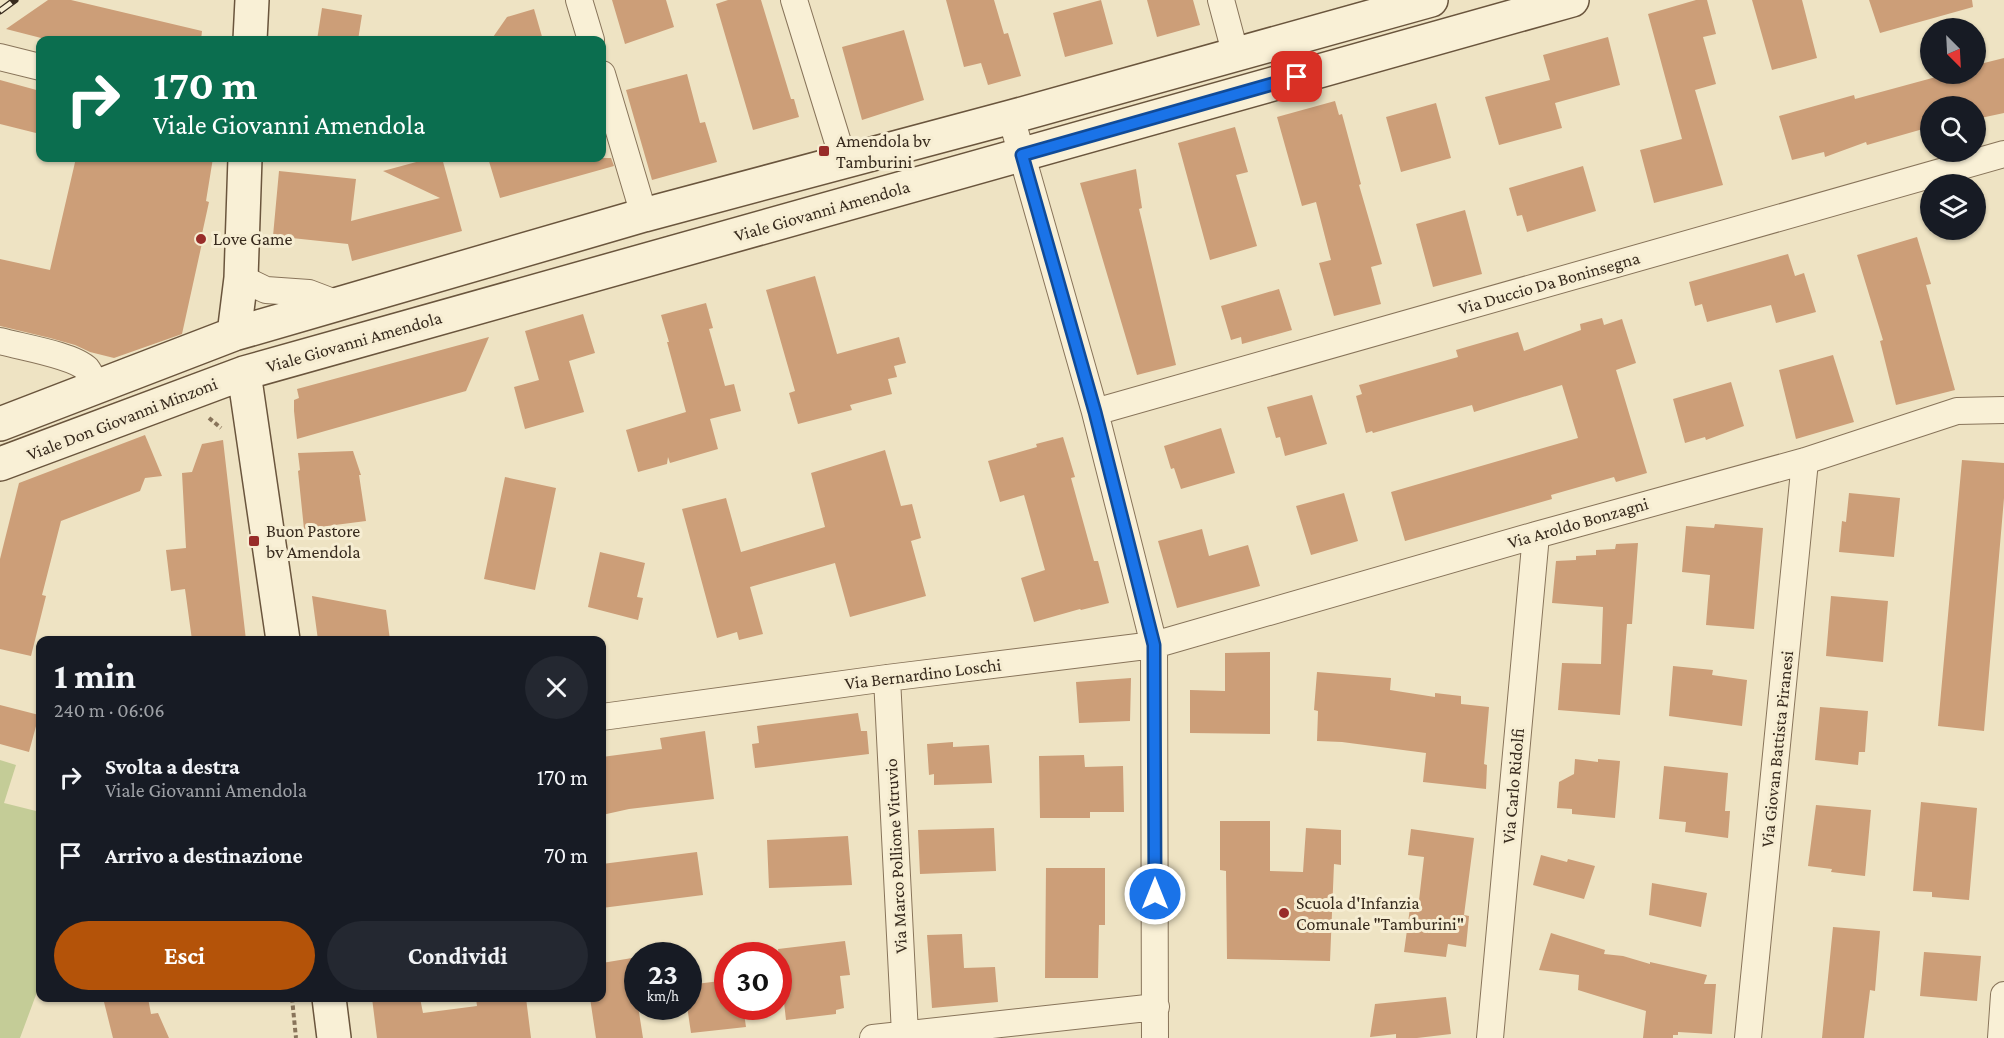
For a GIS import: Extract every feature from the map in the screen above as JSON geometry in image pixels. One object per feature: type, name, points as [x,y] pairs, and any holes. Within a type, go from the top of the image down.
[{"type":"main road","points":[[250,36],[252,0]]},
{"type":"main road","points":[[0,424],[234,334],[644,215],[1236,56],[1431,0]]},
{"type":"main road","name":"Viale Giovanni Amendola","points":[[244,373],[1572,0]]},
{"type":"main road","points":[[234,334],[241,278],[245,162]]},
{"type":"main road","points":[[244,373],[282,636]]},
{"type":"main road","name":"Viale Don Giovanni Minzoni","points":[[1,466],[244,373]]},
{"type":"main road","points":[[330,1002],[334,1038]]},
{"type":"street","points":[[579,0],[590,36]]},
{"type":"street","points":[[794,0],[844,162]]},
{"type":"street","points":[[1221,0],[1236,56]]},
{"type":"street","points":[[0,57],[36,66]]},
{"type":"street","points":[[606,87],[644,215]]},
{"type":"street","points":[[1011,117],[1095,412],[1154,645],[1155,1038]]},
{"type":"street","name":"Via Duccio Da Boninsegna","points":[[1095,412],[2004,154]]},
{"type":"street","points":[[241,278],[266,290],[309,293],[338,304]]},
{"type":"street","points":[[234,334],[244,373]]},
{"type":"street","points":[[0,341],[78,363],[90,374],[96,386]]},
{"type":"street","name":"Via Aroldo Bonzagni","points":[[1154,645],[1536,535],[1805,461],[1957,411],[2004,410]]},
{"type":"street","name":"Via Giovan Battista Piranesi","points":[[1748,1038],[1805,461]]},
{"type":"street","name":"Via Carlo Ridolfi","points":[[1490,1038],[1536,535]]},
{"type":"street","name":"Via Bernardino Loschi","points":[[606,716],[887,678],[1154,645]]},
{"type":"street","name":"Via Marco Pollione Vitruvio","points":[[887,678],[905,1034]]},
{"type":"street","points":[[2001,1038],[2004,995]]},
{"type":"street","points":[[873,1038],[1156,1007]]},
{"type":"path","points":[[292,1002],[296,1038]]},
{"type":"green space","points":[[0,760],[16,765],[4,803],[36,811],[36,995],[20,1038],[0,1038]]},
{"type":"building","points":[[48,0],[71,0],[202,31],[201,36],[36,37],[6,29]]},
{"type":"building","points":[[612,0],[666,0],[674,27],[625,44]]},
{"type":"building","points":[[728,0],[761,0],[791,99],[794,99],[799,117],[753,130],[716,4]]},
{"type":"building","points":[[946,0],[994,0],[1004,34],[1008,33],[1021,76],[988,85],[981,63],[964,67]]},
{"type":"building","points":[[1101,0],[1113,44],[1065,57],[1053,13]]},
{"type":"building","points":[[1147,0],[1193,0],[1200,25],[1157,37]]},
{"type":"building","points":[[1696,0],[1707,0],[1716,34],[1703,37],[1716,84],[1695,90],[1723,185],[1654,203],[1640,150],[1682,139],[1648,14]]},
{"type":"building","points":[[1752,0],[1802,0],[1817,58],[1772,70]]},
{"type":"building","points":[[1869,0],[1972,0],[1973,7],[1934,18],[1920,18],[1920,22],[1880,33]]},
{"type":"building","points":[[322,8],[362,15],[359,36],[318,36]]},
{"type":"building","points":[[534,9],[542,36],[494,36],[507,17]]},
{"type":"building","points":[[904,30],[924,100],[862,120],[842,47]]},
{"type":"building","points":[[1608,37],[1620,85],[1555,103],[1562,128],[1499,145],[1485,97],[1550,80],[1543,55]]},
{"type":"building","points":[[2004,58],[2004,113],[1986,117],[1986,96],[1920,96],[1920,130],[1867,145],[1866,142],[1825,157],[1824,152],[1792,160],[1779,116],[1854,95],[1855,99],[1920,81],[1920,84],[1986,84],[1986,62]]},
{"type":"building","points":[[687,74],[700,123],[705,122],[717,162],[652,180],[626,90]]},
{"type":"building","points":[[0,80],[36,90],[36,133],[0,124]]},
{"type":"building","points":[[1335,101],[1339,115],[1342,114],[1361,184],[1359,185],[1382,264],[1371,267],[1381,304],[1334,316],[1319,263],[1331,260],[1316,202],[1302,206],[1277,117]]},
{"type":"building","points":[[1436,103],[1451,158],[1401,172],[1386,117]]},
{"type":"building","points":[[1235,127],[1248,172],[1236,175],[1257,246],[1210,260],[1178,143]]},
{"type":"building","points":[[606,158],[611,158],[614,166],[500,198],[489,162],[606,162]]},
{"type":"building","points":[[75,162],[212,162],[206,201],[209,202],[200,243],[202,243],[182,334],[114,358],[90,352],[75,345],[0,326],[0,259],[50,270]]},
{"type":"building","points":[[416,162],[443,162],[462,231],[352,261],[348,244],[273,236],[279,171],[356,179],[351,221],[440,198],[383,171]]},
{"type":"building","points":[[1583,166],[1596,211],[1527,232],[1522,215],[1517,216],[1509,188]]},
{"type":"building","points":[[1136,169],[1142,208],[1139,209],[1176,365],[1137,375],[1080,183]]},
{"type":"building","points":[[1465,210],[1482,274],[1433,287],[1416,224]]},
{"type":"building","points":[[1917,237],[1931,284],[1926,285],[1955,390],[1896,405],[1880,341],[1883,340],[1857,255]]},
{"type":"building","points":[[1788,254],[1795,276],[1804,273],[1816,312],[1776,323],[1771,305],[1707,322],[1702,304],[1695,306],[1689,282]]},
{"type":"building","points":[[815,276],[837,354],[899,337],[906,363],[894,366],[897,377],[888,379],[892,394],[850,405],[852,410],[798,424],[789,393],[795,391],[766,290]]},
{"type":"building","points":[[1279,289],[1292,330],[1242,344],[1241,337],[1231,340],[1221,306]]},
{"type":"building","points":[[706,303],[713,328],[709,329],[725,386],[734,384],[741,411],[710,419],[718,449],[670,463],[668,457],[667,464],[638,472],[626,430],[686,412],[661,315]]},
{"type":"building","points":[[583,314],[595,353],[569,361],[584,412],[525,429],[514,387],[539,380],[525,331]]},
{"type":"building","points":[[1602,318],[1604,325],[1622,319],[1636,363],[1616,370],[1647,473],[1616,482],[1614,477],[1551,495],[1552,499],[1405,541],[1391,492],[1578,438],[1562,385],[1474,412],[1472,405],[1366,433],[1356,396],[1362,394],[1359,385],[1458,357],[1456,350],[1518,332],[1524,351],[1581,330],[1580,324]]},
{"type":"building","points":[[489,337],[466,391],[297,439],[294,400],[299,398],[297,389]]},
{"type":"building","points":[[1833,355],[1854,422],[1796,439],[1779,370]]},
{"type":"building","points":[[1731,382],[1744,426],[1706,440],[1705,437],[1685,443],[1673,399]]},
{"type":"building","points":[[1312,395],[1327,444],[1285,456],[1280,437],[1276,438],[1267,407]]},
{"type":"building","points":[[1221,428],[1235,473],[1181,489],[1174,468],[1171,469],[1164,446]]},
{"type":"building","points":[[145,435],[162,476],[145,478],[140,491],[61,521],[42,595],[46,596],[31,656],[0,649],[0,559],[19,483]]},
{"type":"building","points":[[1063,437],[1075,477],[1071,478],[1094,561],[1098,561],[1109,603],[1034,622],[1021,578],[1045,570],[1024,495],[1000,502],[988,461]]},
{"type":"building","points":[[223,440],[246,636],[191,636],[185,589],[171,591],[166,550],[186,548],[182,473],[192,472],[202,444]]},
{"type":"building","points":[[885,450],[901,506],[912,504],[921,538],[911,541],[926,596],[850,617],[835,563],[750,587],[763,634],[739,640],[737,632],[717,638],[682,509],[726,498],[741,552],[825,527],[811,473]]},
{"type":"building","points":[[353,451],[361,475],[359,475],[366,521],[304,529],[298,453]]},
{"type":"building","points":[[1962,460],[2004,463],[2004,498],[1984,731],[1938,726]]},
{"type":"building","points":[[505,477],[556,488],[535,590],[484,579]]},
{"type":"building","points":[[1344,493],[1358,541],[1311,555],[1296,506]]},
{"type":"building","points":[[1849,493],[1900,498],[1894,557],[1839,552],[1842,521],[1846,522]]},
{"type":"building","points":[[1715,524],[1763,528],[1754,629],[1706,625],[1710,575],[1682,572],[1686,526],[1714,528]]},
{"type":"building","points":[[1202,529],[1209,556],[1248,545],[1260,586],[1177,608],[1158,541]]},
{"type":"building","points":[[1638,543],[1632,624],[1627,624],[1620,715],[1558,710],[1562,663],[1601,664],[1603,607],[1552,603],[1556,561],[1576,560],[1576,556],[1596,555],[1596,550],[1615,549],[1616,544]]},
{"type":"building","points":[[600,552],[645,563],[637,597],[643,598],[638,620],[588,607]]},
{"type":"building","points":[[312,596],[386,610],[389,636],[317,636]]},
{"type":"building","points":[[1831,596],[1888,601],[1883,662],[1826,656]]},
{"type":"building","points":[[1270,652],[1270,734],[1190,733],[1190,690],[1225,691],[1225,653]]},
{"type":"building","points":[[1673,666],[1713,670],[1712,675],[1747,680],[1742,726],[1669,716]]},
{"type":"building","points":[[1317,672],[1391,678],[1390,690],[1435,697],[1435,693],[1461,696],[1461,704],[1489,707],[1484,764],[1487,765],[1486,789],[1423,782],[1426,753],[1317,741],[1318,711],[1314,710]]},
{"type":"building","points":[[1131,678],[1130,721],[1079,723],[1076,682]]},
{"type":"building","points":[[0,705],[36,714],[36,726],[29,752],[0,744]]},
{"type":"building","points":[[1820,707],[1868,711],[1865,752],[1859,752],[1858,765],[1815,760]]},
{"type":"building","points":[[858,713],[861,731],[867,731],[869,754],[755,768],[752,744],[759,743],[757,726]]},
{"type":"building","points":[[705,731],[714,799],[629,809],[606,814],[606,756],[662,749],[660,738]]},
{"type":"building","points":[[953,742],[953,747],[989,745],[992,783],[934,785],[934,774],[929,775],[927,744]]},
{"type":"building","points":[[1084,755],[1085,767],[1123,766],[1124,812],[1090,812],[1090,818],[1040,818],[1039,756]]},
{"type":"building","points":[[1575,759],[1598,762],[1598,759],[1620,761],[1615,818],[1572,814],[1572,809],[1557,808],[1559,782],[1574,774]]},
{"type":"building","points":[[1664,766],[1728,773],[1725,811],[1730,811],[1728,838],[1685,832],[1686,822],[1659,819]]},
{"type":"building","points":[[1921,802],[1977,808],[1969,900],[1932,897],[1932,892],[1913,891]]},
{"type":"building","points":[[1816,805],[1871,810],[1865,876],[1831,872],[1832,869],[1808,866]]},
{"type":"building","points":[[1220,821],[1270,821],[1270,871],[1303,872],[1306,828],[1341,830],[1341,865],[1334,864],[1330,961],[1227,959],[1226,871],[1220,870]]},
{"type":"building","points":[[994,828],[996,871],[920,874],[918,830]]},
{"type":"building","points":[[1411,829],[1474,838],[1464,915],[1469,916],[1466,947],[1448,944],[1446,957],[1404,952],[1410,908],[1418,909],[1424,857],[1408,855]]},
{"type":"building","points":[[848,836],[852,885],[769,888],[767,840]]},
{"type":"building","points":[[697,852],[703,895],[606,907],[606,863]]},
{"type":"building","points":[[1541,855],[1595,866],[1584,899],[1533,885]]},
{"type":"building","points":[[1046,868],[1105,868],[1105,925],[1099,925],[1098,978],[1045,978]]},
{"type":"building","points":[[1652,883],[1707,893],[1701,927],[1649,915]]},
{"type":"building","points":[[1833,927],[1880,931],[1875,991],[1870,990],[1864,1038],[1822,1038]]},
{"type":"building","points":[[1551,933],[1605,950],[1604,954],[1623,956],[1650,964],[1650,962],[1707,975],[1704,984],[1716,984],[1712,1034],[1678,1032],[1678,1035],[1673,1035],[1673,1038],[1643,1038],[1646,1011],[1578,990],[1579,975],[1539,970]]},
{"type":"building","points":[[962,934],[964,968],[995,967],[998,1002],[932,1008],[927,935]]},
{"type":"building","points":[[845,941],[850,975],[840,976],[844,1008],[836,1010],[836,1014],[792,1019],[792,947]]},
{"type":"building","points":[[1924,952],[1981,956],[1977,1001],[1920,996]]},
{"type":"building","points":[[624,959],[624,1020],[640,1020],[643,1038],[596,1038],[591,1002],[606,1002],[606,962]]},
{"type":"building","points":[[714,982],[714,1020],[745,1020],[746,1027],[691,1033],[689,1020],[702,1020],[702,983]]},
{"type":"building","points":[[1446,997],[1451,1034],[1417,1038],[1396,1038],[1396,1034],[1370,1037],[1375,1004]]},
{"type":"building","points":[[104,1002],[149,1002],[151,1014],[158,1013],[169,1038],[113,1038]]},
{"type":"building","points":[[372,1002],[421,1002],[423,1013],[477,1006],[476,1002],[526,1002],[531,1038],[377,1038]]},
{"type":"railway","points":[[0,11],[15,0]]},
{"type":"place","name":"Amendola bv Tamburini","points":[[824,151]]},
{"type":"place","name":"Love Game","points":[[201,239]]},
{"type":"place","name":"Buon Pastore bv Amendola","points":[[254,541]]},
{"type":"place","name":"Scuola d'Infanzia Comunale \"Tamburini\"","points":[[1284,913]]},
{"type":"route","points":[[1155,894],[1154,645],[1095,412],[1022,155],[1297,77]]}]
